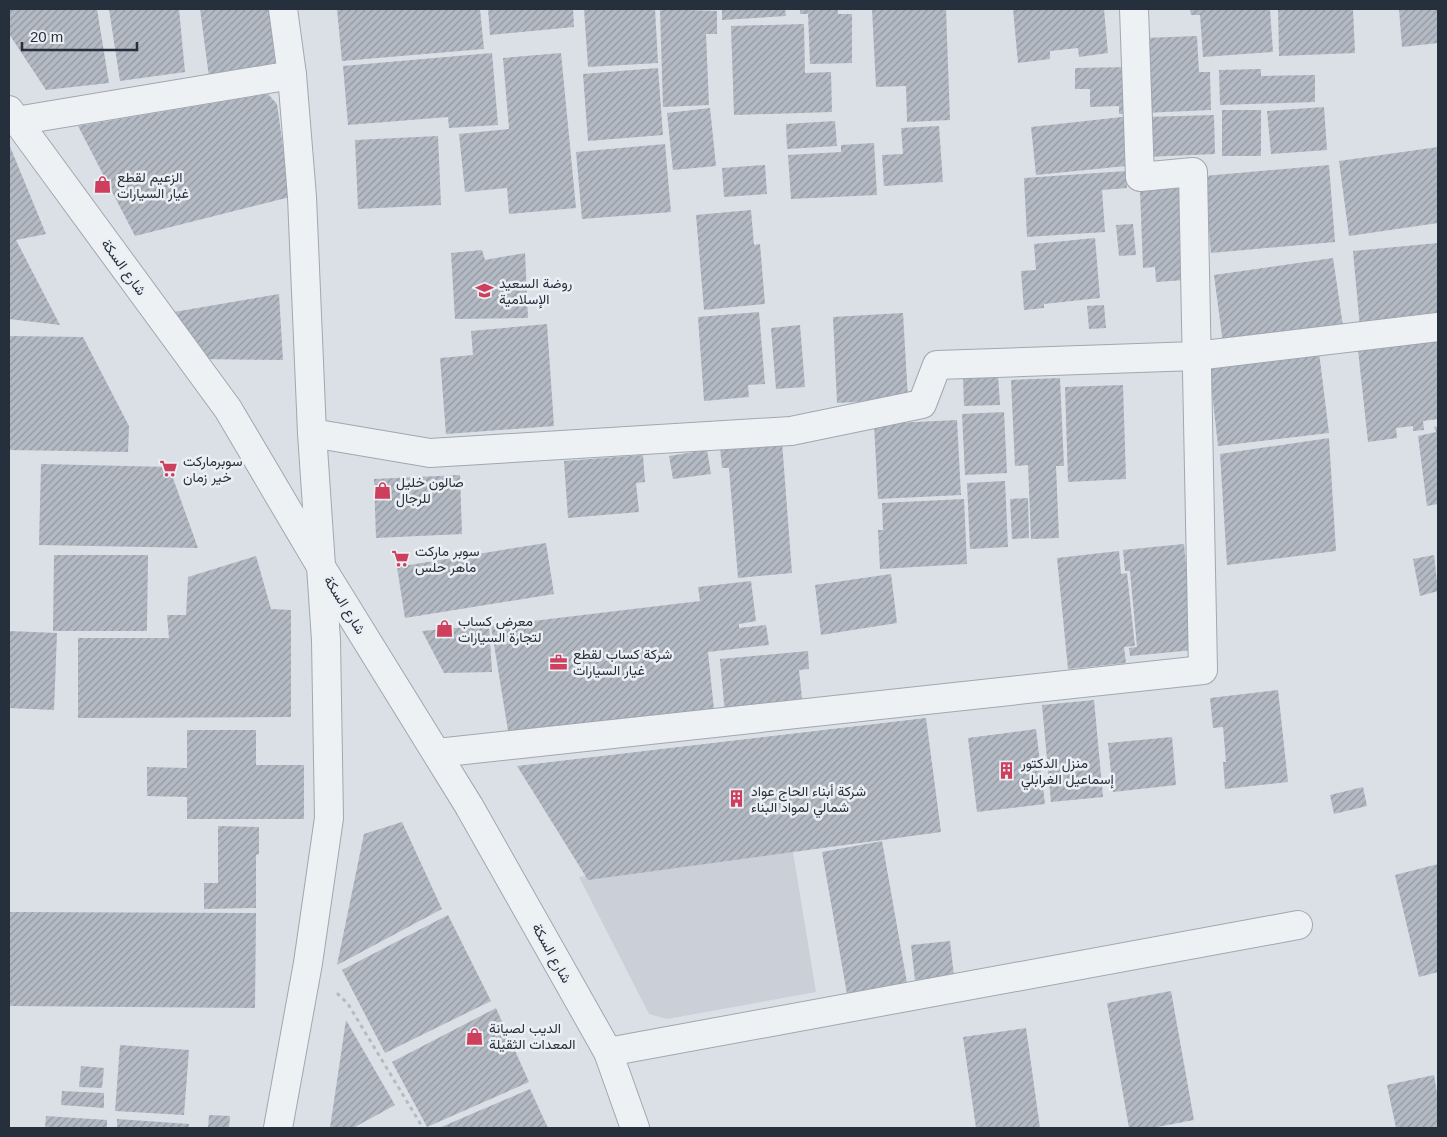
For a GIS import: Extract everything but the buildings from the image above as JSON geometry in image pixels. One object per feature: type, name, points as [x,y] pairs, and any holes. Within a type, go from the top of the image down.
[{"type":"street","points":[[278,1128],[308,964],[329,818],[326,640],[312,433],[302,197],[292,74],[283,9]]},
{"type":"street","points":[[437,753],[1203,670],[1193,172],[1140,177],[1134,9]]},
{"type":"street","points":[[13,115],[292,74]]},
{"type":"street","name":"شارع السكة","points":[[13,115],[228,410],[320,565],[437,753],[608,1052],[635,1128]]},
{"type":"street","points":[[312,433],[430,453],[792,431],[922,404],[937,365],[1196,356],[1438,327]]},
{"type":"street","points":[[608,1052],[1298,925]]},
{"type":"path","points":[[308,964],[348,1004],[423,1128]]},
{"type":"shaded area","points":[[793,852],[816,992],[667,1019],[649,1014],[579,877]]},
{"type":"place","name":"الزعيم لقطع غيار السيارات","points":[[103,185]]},
{"type":"place","name":"روضة السعيد الإسلامية","points":[[485,291]]},
{"type":"place","name":"سوبرماركت خير زمان","points":[[169,469]]},
{"type":"place","name":"صالون خليل للرجال","points":[[382,490]]},
{"type":"place","name":"سوبر ماركت ماهر حلس","points":[[401,559]]},
{"type":"place","name":"معرض كساب لتجارة السيارات","points":[[444,629]]},
{"type":"place","name":"شركة كساب لقطع غيار السيارات","points":[[559,662]]},
{"type":"place","name":"منزل الدكتور إسماعيل الغرابلي","points":[[1007,771]]},
{"type":"place","name":"شركة أبناء الحاج عواد شمالي لمواد البناء","points":[[737,799]]},
{"type":"place","name":"الديب لصيانة المعدات الثقيلة","points":[[475,1036]]}]
